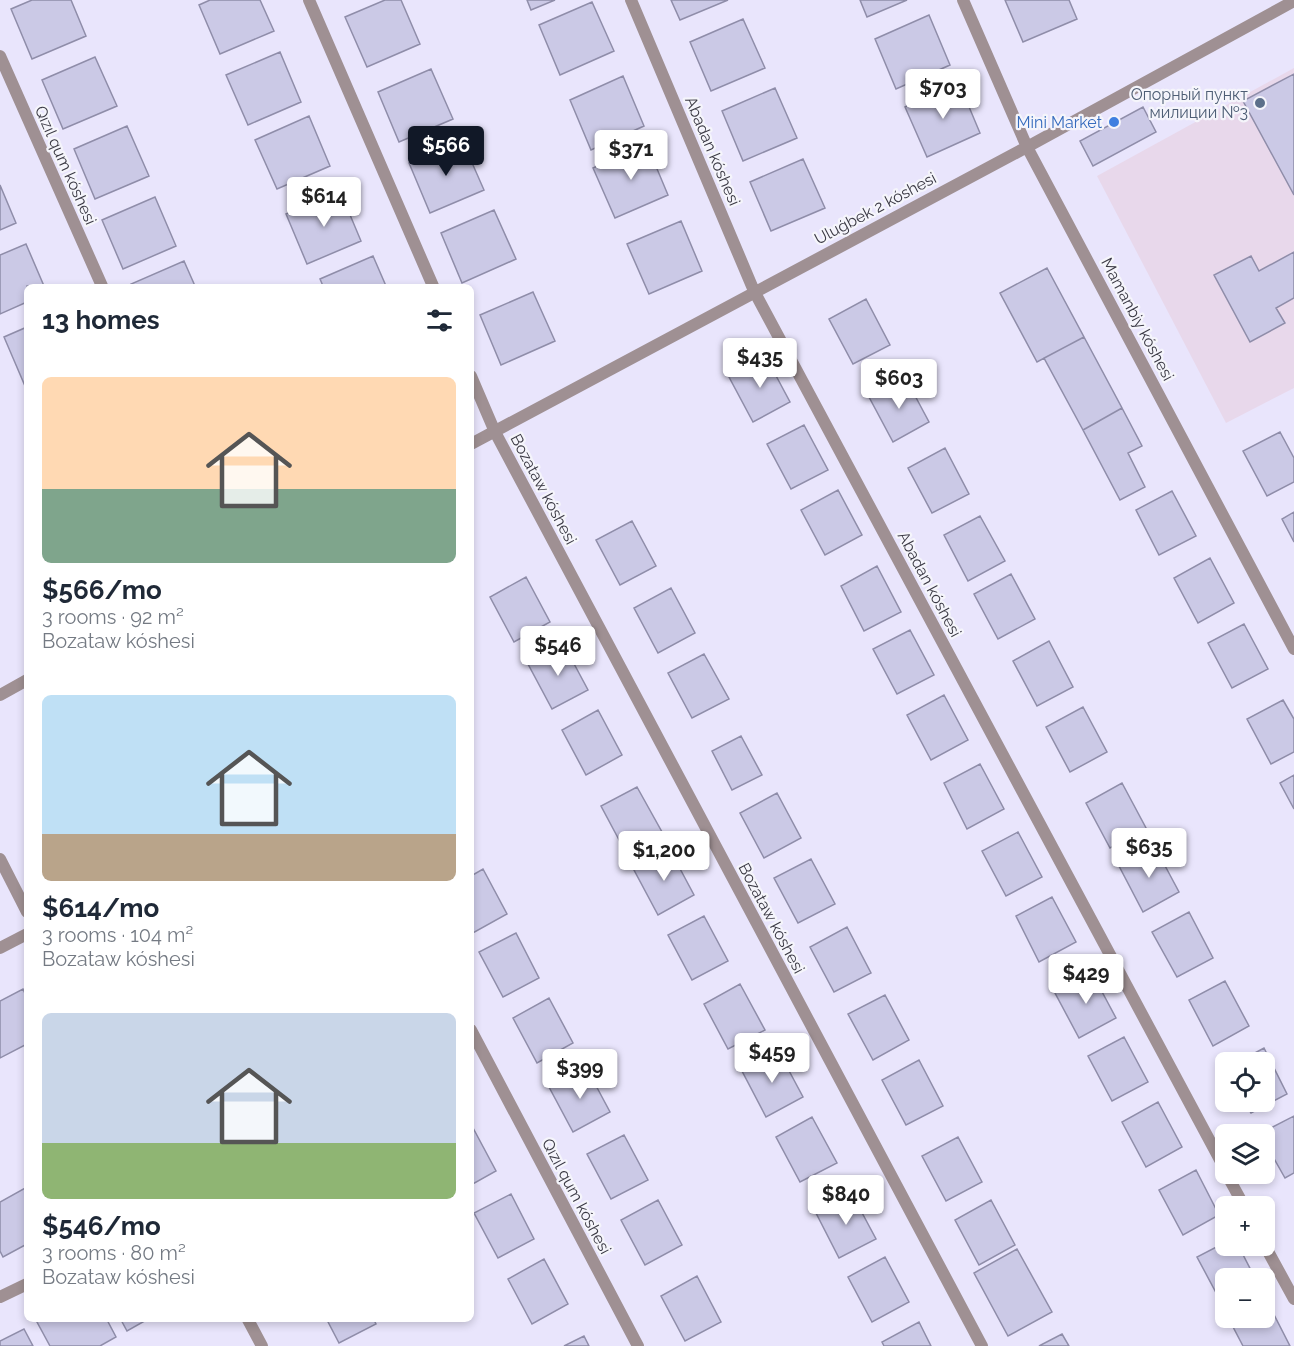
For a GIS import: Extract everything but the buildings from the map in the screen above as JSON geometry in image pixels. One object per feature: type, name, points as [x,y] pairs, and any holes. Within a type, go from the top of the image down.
[{"type":"street","points":[[309,0],[432,284]]},
{"type":"street","name":"Abadan kóshesi","points":[[631,0],[754,291],[1215,1151]]},
{"type":"street","name":"Mamanbiy kóshesi","points":[[963,0],[1027,147],[1294,649]]},
{"type":"street","name":"Uluǵbek 2 kóshesi","points":[[474,442],[1027,147],[1294,1]]},
{"type":"street","name":"Qızıl qum kóshesi","points":[[0,56],[101,284]]},
{"type":"street","name":"Bozataw kóshesi","points":[[474,383],[495,432],[982,1346]]},
{"type":"street","points":[[0,694],[24,682]]},
{"type":"street","points":[[0,859],[24,906]]},
{"type":"street","points":[[0,948],[24,936]]},
{"type":"street","name":"Qızıl qum kóshesi","points":[[474,1036],[638,1346]]},
{"type":"street","points":[[1271,1256],[1294,1299]]},
{"type":"street","points":[[0,1298],[24,1286]]},
{"type":"street","points":[[249,1322],[262,1346]]},
{"type":"shaded area","points":[[1294,68],[1294,388],[1226,423],[1097,176]]},
{"type":"place","name":"Опорный пункт милиции №3","points":[[1260,103]]},
{"type":"place","name":"Mini Market","points":[[1114,122]]}]
